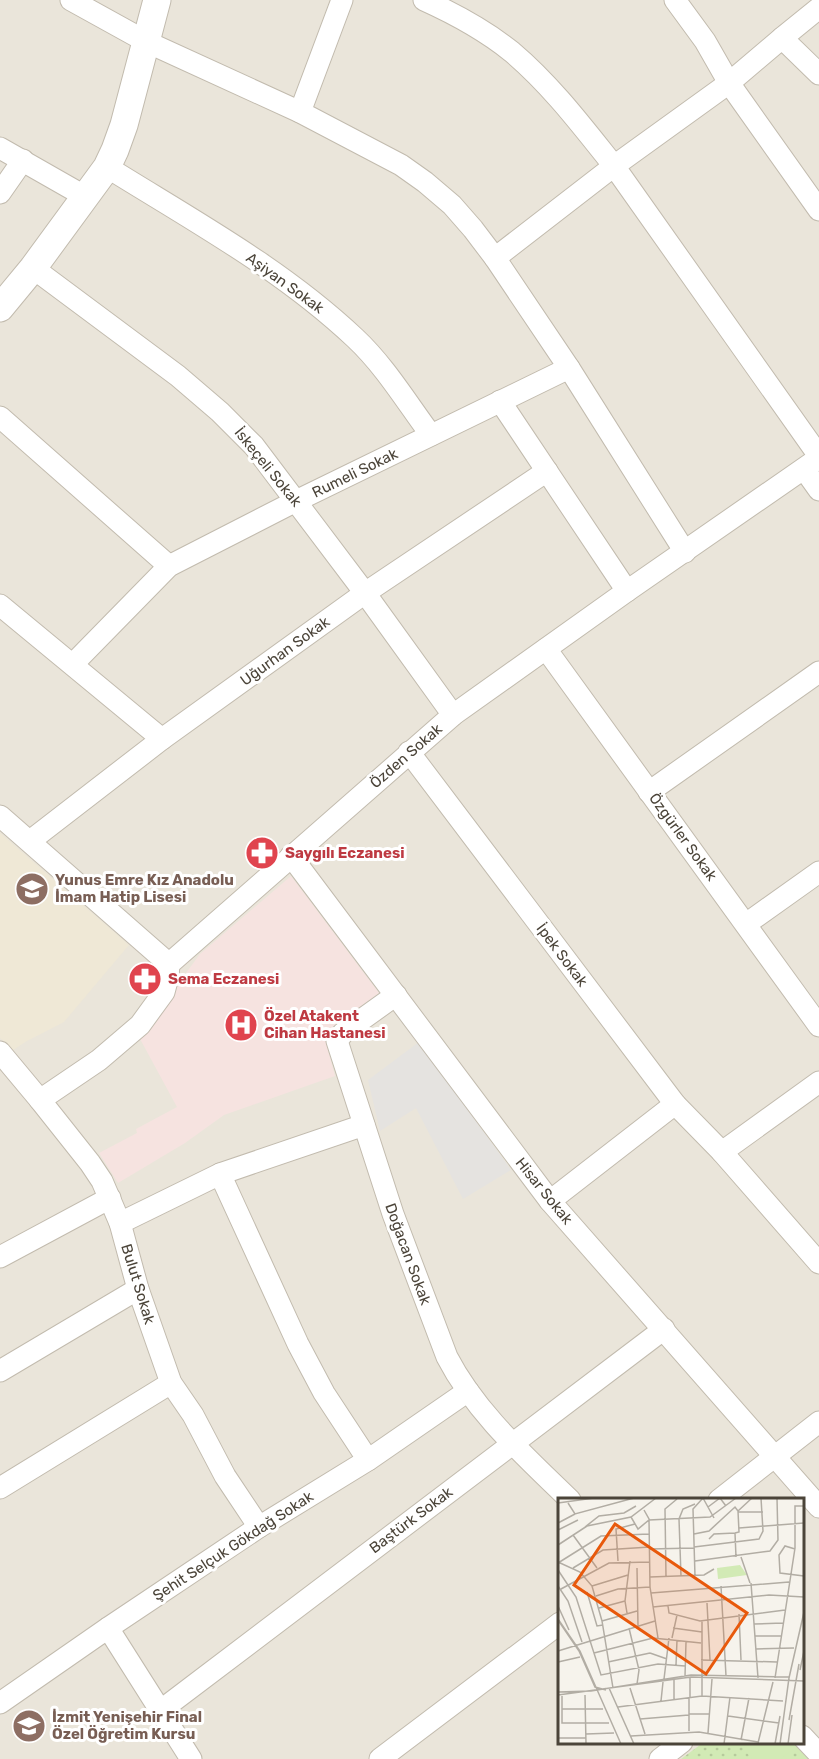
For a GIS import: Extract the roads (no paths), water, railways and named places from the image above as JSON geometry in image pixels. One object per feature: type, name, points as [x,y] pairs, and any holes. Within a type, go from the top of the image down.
[{"type":"street","points":[[71,0],[147,42],[300,112],[401,165],[452,205],[495,258],[569,368],[685,552]]},
{"type":"street","points":[[0,308],[86,197],[115,150],[124,125],[157,0]]},
{"type":"street","points":[[300,112],[342,0]]},
{"type":"street","points":[[424,0],[466,21],[510,51],[555,94],[614,166],[814,461],[819,490]]},
{"type":"street","points":[[675,0],[705,41],[729,83],[819,210]]},
{"type":"street","points":[[495,258],[614,166],[729,83],[819,8]]},
{"type":"street","points":[[782,38],[819,74]]},
{"type":"street","points":[[0,148],[86,197]]},
{"type":"street","points":[[0,193],[23,160]]},
{"type":"street","name":"Aşiyan Sokak","points":[[106,167],[260,262],[328,314],[357,339],[376,360],[431,435]]},
{"type":"street","name":"İskeçeli Sokak","points":[[33,268],[178,376],[220,412],[254,446],[365,593],[453,715]]},
{"type":"street","name":"Rumeli Sokak","points":[[73,664],[169,566],[296,501],[569,368]]},
{"type":"street","points":[[500,401],[627,591]]},
{"type":"street","points":[[0,417],[169,566]]},
{"type":"street","name":"Özden Sokak","points":[[169,964],[453,715],[814,461]]},
{"type":"street","name":"Uğurhan Sokak","points":[[30,841],[162,739],[365,593],[547,471]]},
{"type":"street","points":[[0,605],[162,739]]},
{"type":"street","name":"Özgürler Sokak","points":[[546,649],[819,1026]]},
{"type":"street","points":[[650,792],[819,672]]},
{"type":"street","name":"İpek Sokak","points":[[410,752],[675,1104],[722,1152],[819,1263]]},
{"type":"street","points":[[0,816],[169,964],[164,992],[140,1025],[99,1060],[40,1100]]},
{"type":"street","name":"Hisar Sokak","points":[[291,856],[550,1201],[819,1507]]},
{"type":"street","points":[[746,924],[819,872]]},
{"type":"street","name":"Doğacan Sokak","points":[[396,996],[343,1033],[337,1041],[393,1214],[455,1374],[511,1443],[568,1498]]},
{"type":"street","name":"Bulut Sokak","points":[[2,1057],[40,1100],[102,1181],[120,1222],[138,1288],[171,1383],[193,1415],[225,1476],[259,1527]]},
{"type":"street","points":[[722,1152],[819,1082]]},
{"type":"street","points":[[550,1201],[675,1104]]},
{"type":"street","points":[[120,1222],[220,1174],[364,1125]]},
{"type":"street","points":[[220,1174],[298,1344],[324,1393],[368,1460]]},
{"type":"street","points":[[1,1254],[110,1198]]},
{"type":"street","points":[[0,1371],[138,1288]]},
{"type":"street","name":"Baştürk Sokak","points":[[160,1711],[664,1329]]},
{"type":"street","points":[[0,1488],[171,1383]]},
{"type":"street","name":"Şehit Selçuk Gökdağ Sokak","points":[[0,1703],[259,1527],[368,1460],[468,1391]]},
{"type":"street","points":[[722,1498],[819,1422]]},
{"type":"street","points":[[380,1759],[558,1625]]},
{"type":"street","points":[[108,1628],[191,1759]]},
{"type":"street","points":[[804,1738],[819,1754]]},
{"type":"street","points":[[660,1759],[681,1744]]},
{"type":"place","name":"Saygılı Eczanesi","points":[[262,853]]},
{"type":"place","name":"Yunus Emre Kız Anadolu İmam Hatip Lisesi","points":[[32,889]]},
{"type":"place","name":"Sema Eczanesi","points":[[145,979]]},
{"type":"place","name":"Özel Atakent Cihan Hastanesi","points":[[241,1025]]},
{"type":"place","name":"İzmit Yenişehir Final Özel Öğretim Kursu","points":[[29,1726]]}]
